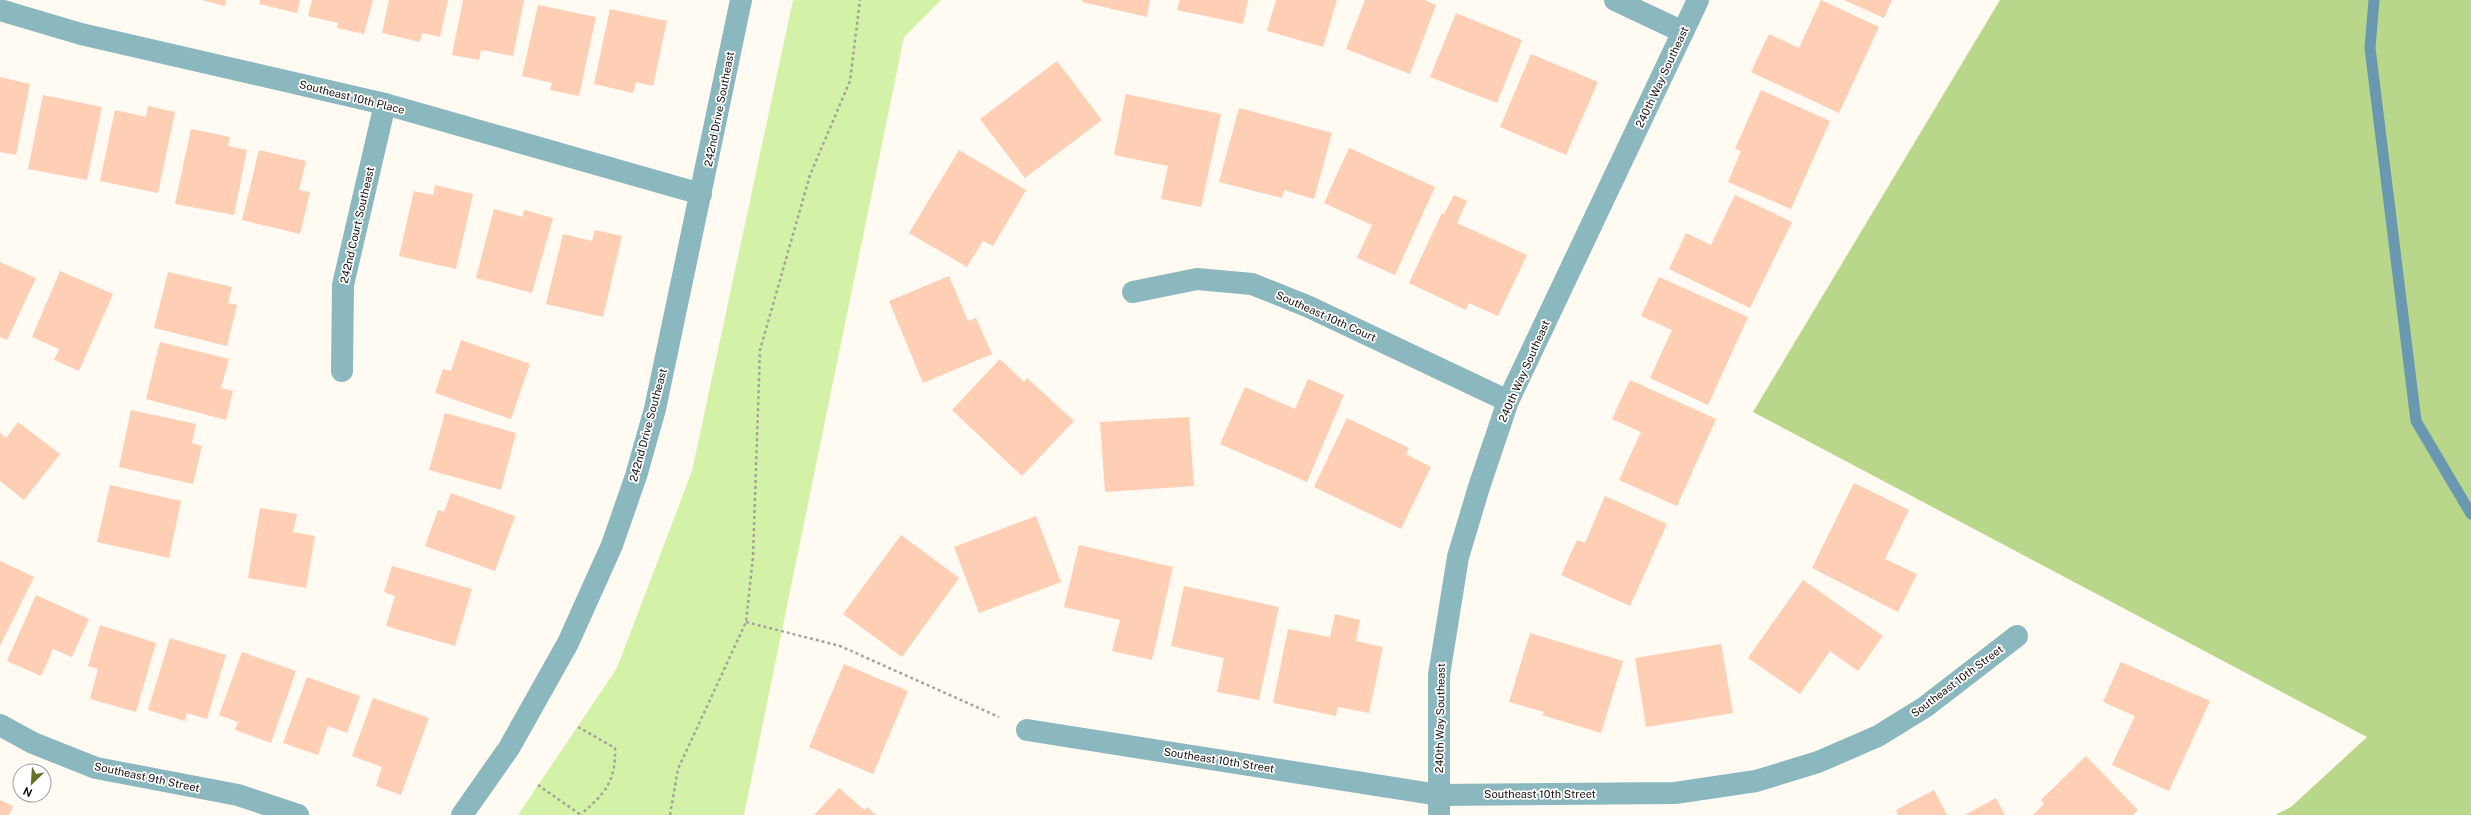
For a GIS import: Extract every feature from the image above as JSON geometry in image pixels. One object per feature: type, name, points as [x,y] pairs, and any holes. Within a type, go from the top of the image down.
[{"type":"street","name":"242nd Drive Southeast","points":[[462,815],[509,748],[568,643],[612,545],[636,476],[655,409],[702,194],[741,0]]},
{"type":"street","points":[[1615,0],[1683,32]]},
{"type":"street","name":"240th Way Southeast","points":[[1439,805],[1439,675],[1449,604],[1458,557],[1508,401],[1698,0]]},
{"type":"street","name":"Southeast 10th Place","points":[[0,10],[81,34],[385,104],[702,194]]},
{"type":"street","name":"242nd Court Southeast","points":[[342,371],[343,285],[385,104]]},
{"type":"street","name":"Southeast 10th Court","points":[[1133,292],[1197,279],[1252,284],[1307,306],[1508,401]]},
{"type":"street","name":"Southeast 10th Street","points":[[1027,730],[1439,805],[1675,793],[1756,781],[1818,762],[1878,736],[1926,707],[2016,636]]},
{"type":"street","name":"Southeast 9th Street","points":[[0,725],[33,743],[96,768],[238,795],[298,815]]},
{"type":"path","points":[[670,815],[678,769],[746,622],[753,557],[760,350],[810,175],[850,81],[860,0]]},
{"type":"path","points":[[746,622],[840,646],[1027,730]]},
{"type":"path","points":[[538,785],[581,815],[601,797],[616,768],[615,748],[578,727]]},
{"type":"green space","points":[[793,0],[941,0],[904,37],[744,815],[518,815],[617,668],[692,471]]},
{"type":"green space","points":[[2000,0],[2471,0],[2471,815],[2275,815],[2291,807],[2367,737],[1753,412]]},
{"type":"building","points":[[202,0],[226,0],[225,6]]},
{"type":"building","points":[[260,0],[300,0],[297,13],[259,4]]},
{"type":"building","points":[[312,0],[373,0],[364,34],[337,28],[338,23],[308,16]]},
{"type":"building","points":[[389,0],[448,0],[440,37],[422,33],[420,42],[382,33]]},
{"type":"building","points":[[463,0],[524,0],[513,56],[481,50],[479,60],[452,55]]},
{"type":"building","points":[[1082,0],[1150,0],[1147,17],[1082,2]]},
{"type":"building","points":[[1180,0],[1248,0],[1243,24],[1177,10]]},
{"type":"building","points":[[1276,0],[1337,0],[1323,47],[1267,31]]},
{"type":"building","points":[[1365,0],[1424,0],[1436,5],[1410,74],[1346,49]]},
{"type":"building","points":[[1821,0],[1879,27],[1839,113],[1751,72],[1769,34],[1799,48]]},
{"type":"building","points":[[1844,0],[1892,0],[1884,18]]},
{"type":"building","points":[[538,5],[596,17],[579,96],[550,90],[552,83],[522,76]]},
{"type":"building","points":[[610,9],[667,21],[653,86],[636,82],[633,93],[594,84]]},
{"type":"building","points":[[1456,13],[1522,40],[1497,103],[1430,77]]},
{"type":"building","points":[[1531,54],[1598,82],[1566,155],[1500,127]]},
{"type":"building","points":[[1057,61],[1102,120],[1025,178],[980,119]]},
{"type":"building","points":[[0,77],[30,84],[16,155],[0,152]]},
{"type":"building","points":[[1761,90],[1830,121],[1791,209],[1728,182],[1741,151],[1735,149]]},
{"type":"building","points":[[1126,94],[1221,114],[1201,207],[1161,199],[1168,166],[1114,155]]},
{"type":"building","points":[[43,95],[102,107],[87,180],[28,169]]},
{"type":"building","points":[[148,106],[175,112],[158,193],[100,181],[115,110],[146,117]]},
{"type":"building","points":[[1239,108],[1332,133],[1314,199],[1284,190],[1282,198],[1219,182]]},
{"type":"building","points":[[191,129],[230,137],[228,146],[247,150],[234,215],[175,204]]},
{"type":"building","points":[[1349,148],[1435,187],[1395,275],[1357,258],[1372,225],[1324,203]]},
{"type":"building","points":[[259,150],[306,161],[299,190],[310,192],[300,234],[242,220]]},
{"type":"building","points":[[959,150],[1026,190],[993,246],[983,241],[967,267],[909,233]]},
{"type":"building","points":[[435,185],[473,194],[456,269],[399,256],[414,191],[433,195]]},
{"type":"building","points":[[1454,195],[1467,201],[1457,223],[1527,255],[1498,316],[1469,303],[1466,310],[1409,283],[1442,213],[1444,214]]},
{"type":"building","points":[[1735,195],[1792,222],[1750,308],[1669,269],[1686,233],[1711,245]]},
{"type":"building","points":[[494,209],[523,217],[524,210],[553,218],[532,293],[476,278]]},
{"type":"building","points":[[595,230],[622,236],[603,317],[546,304],[563,234],[592,241]]},
{"type":"building","points":[[0,262],[36,278],[7,340],[0,337]]},
{"type":"building","points":[[60,271],[113,294],[79,371],[54,360],[59,349],[32,337]]},
{"type":"building","points":[[168,272],[232,287],[228,303],[237,305],[227,346],[154,328]]},
{"type":"building","points":[[949,276],[968,321],[976,318],[992,354],[923,383],[889,301]]},
{"type":"building","points":[[1659,277],[1748,317],[1708,405],[1650,378],[1672,330],[1641,316]]},
{"type":"building","points":[[461,340],[530,364],[511,419],[435,393],[443,369],[451,371]]},
{"type":"building","points":[[160,342],[229,359],[221,388],[233,391],[226,420],[146,399]]},
{"type":"building","points":[[1000,359],[1024,382],[1027,378],[1074,421],[1022,476],[952,410]]},
{"type":"building","points":[[1308,379],[1344,395],[1307,482],[1220,444],[1245,387],[1295,409]]},
{"type":"building","points":[[1630,380],[1716,419],[1677,506],[1619,480],[1641,432],[1612,419]]},
{"type":"building","points":[[131,410],[196,424],[192,443],[202,446],[193,484],[119,467]]},
{"type":"building","points":[[445,413],[516,433],[501,490],[429,470]]},
{"type":"building","points":[[1189,417],[1194,486],[1105,492],[1100,422]]},
{"type":"building","points":[[1347,418],[1409,448],[1406,454],[1431,467],[1401,529],[1314,487]]},
{"type":"building","points":[[18,422],[60,454],[24,500],[0,481],[0,433],[6,438]]},
{"type":"building","points":[[1854,483],[1909,510],[1885,559],[1917,574],[1898,612],[1812,568]]},
{"type":"building","points":[[110,485],[181,501],[169,558],[97,542]]},
{"type":"building","points":[[451,493],[515,516],[495,571],[425,546],[438,510],[444,512]]},
{"type":"building","points":[[1605,496],[1667,524],[1630,606],[1561,575],[1577,540],[1585,543]]},
{"type":"building","points":[[260,508],[297,514],[293,532],[315,536],[306,588],[248,578]]},
{"type":"building","points":[[1036,516],[1061,582],[979,613],[954,547]]},
{"type":"building","points":[[901,535],[959,578],[902,657],[843,614]]},
{"type":"building","points":[[1079,545],[1173,567],[1152,660],[1112,651],[1120,620],[1064,607]]},
{"type":"building","points":[[0,561],[34,577],[0,646]]},
{"type":"building","points":[[392,566],[472,589],[455,646],[386,626],[395,596],[384,592]]},
{"type":"building","points":[[1803,580],[1883,636],[1858,671],[1830,651],[1800,694],[1748,658]]},
{"type":"building","points":[[1184,586],[1279,607],[1259,700],[1217,692],[1224,658],[1171,646]]},
{"type":"building","points":[[36,595],[89,619],[72,657],[53,649],[41,676],[7,661]]},
{"type":"building","points":[[1335,614],[1360,620],[1356,641],[1383,647],[1369,713],[1338,707],[1336,716],[1273,703],[1288,629],[1330,637]]},
{"type":"building","points":[[100,625],[156,643],[136,712],[90,699],[98,669],[88,666]]},
{"type":"building","points":[[1530,633],[1623,661],[1601,733],[1542,715],[1544,712],[1509,702]]},
{"type":"building","points":[[170,638],[226,655],[207,719],[187,713],[185,721],[148,710]]},
{"type":"building","points":[[1721,644],[1733,713],[1646,727],[1635,658]]},
{"type":"building","points":[[242,652],[296,671],[271,743],[235,730],[238,722],[219,715]]},
{"type":"building","points":[[2121,662],[2210,701],[2169,791],[2112,765],[2135,716],[2103,702]]},
{"type":"building","points":[[844,664],[908,691],[873,774],[809,747]]},
{"type":"building","points":[[307,677],[360,696],[347,733],[328,726],[318,755],[283,743]]},
{"type":"building","points":[[373,698],[429,718],[401,795],[376,786],[382,767],[352,756]]},
{"type":"building","points":[[2086,756],[2138,810],[2133,815],[2033,815],[2044,804],[2041,800]]},
{"type":"building","points":[[839,788],[864,810],[867,807],[876,815],[814,815]]},
{"type":"building","points":[[1934,790],[1947,815],[1898,815],[1896,810]]},
{"type":"building","points":[[1996,798],[2005,815],[1965,815]]},
{"type":"building","points":[[0,800],[13,806],[9,815],[0,815]]},
{"type":"waterway","points":[[2374,0],[2370,48],[2416,421],[2471,514]]}]
